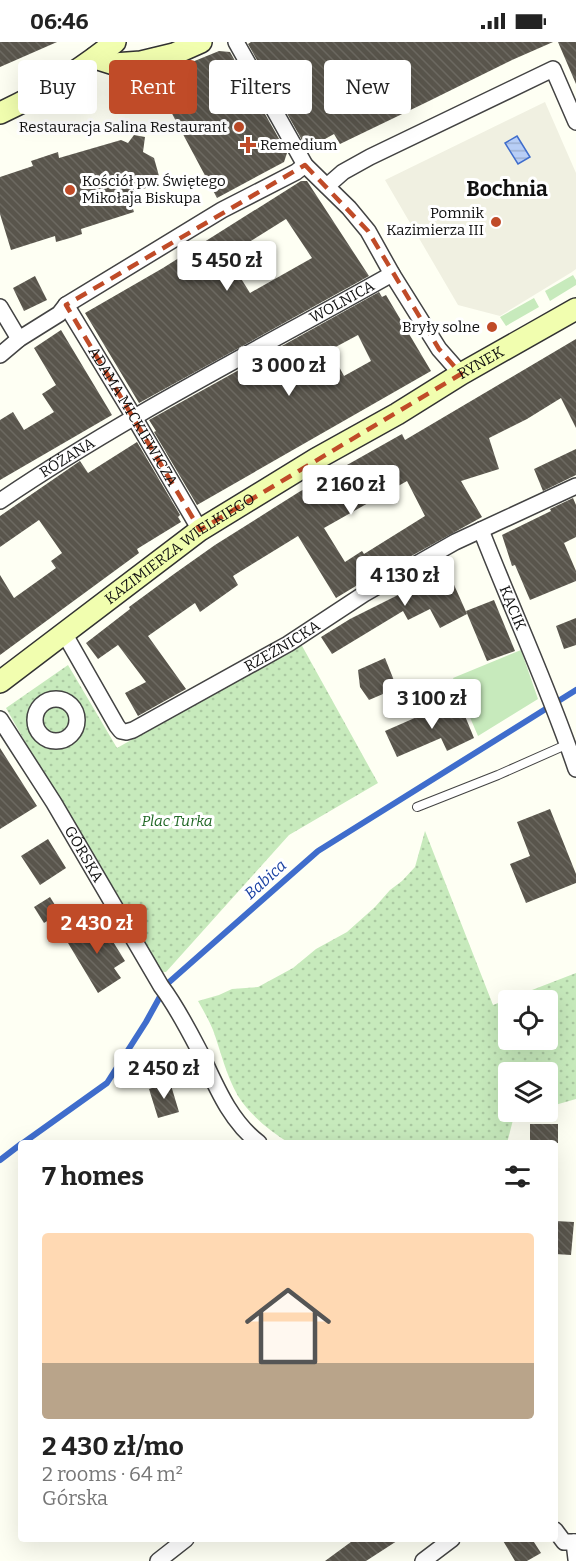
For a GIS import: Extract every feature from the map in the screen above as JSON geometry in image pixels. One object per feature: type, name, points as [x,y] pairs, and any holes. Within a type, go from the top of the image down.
[{"type":"street","points":[[0,113],[30,99],[95,58],[115,42]]},
{"type":"street","points":[[95,58],[114,64],[141,62],[174,54],[201,42]]},
{"type":"street","name":"RYNEK","points":[[236,42],[305,165],[368,231],[438,349],[461,374],[576,309]]},
{"type":"street","points":[[327,186],[343,172],[370,158],[553,69],[576,122]]},
{"type":"street","points":[[0,355],[19,339],[59,314],[66,305],[222,210],[296,172],[305,165]]},
{"type":"street","name":"WOLNICA","points":[[134,417],[392,274]]},
{"type":"street","name":"ADAMA MICKIEWICZA","points":[[66,305],[200,530]]},
{"type":"street","points":[[0,307],[19,339]]},
{"type":"street","name":"KAZIMIERZA WIELKIEGO","points":[[0,682],[200,530],[461,374]]},
{"type":"street","name":"RÓŻANA","points":[[0,501],[46,470],[134,417]]},
{"type":"street","name":"RZEŹNICKA","points":[[64,633],[117,726],[121,731],[133,730],[288,644],[364,594],[455,542],[576,486]]},
{"type":"street","name":"KĄCIK","points":[[481,530],[568,744]]},
{"type":"street","name":"GÓRSKA","points":[[0,719],[54,803],[161,986],[171,999],[227,1106],[249,1136],[255,1140]]},
{"type":"street","points":[[568,744],[576,769]]},
{"type":"street","points":[[558,1534],[564,1542],[575,1542],[576,1559]]},
{"type":"street","points":[[158,1561],[182,1542]]},
{"type":"street","points":[[423,1561],[448,1542]]},
{"type":"lane","points":[[417,807],[568,744]]},
{"type":"highlighted area","points":[[305,165],[368,231],[439,349],[461,374],[200,530],[66,305]]},
{"type":"green space","points":[[573,275],[576,285],[550,301],[545,291]]},
{"type":"green space","points":[[534,298],[539,307],[506,326],[500,317]]},
{"type":"green space","name":"Plac Turka","points":[[301,644],[378,783],[289,835],[166,972],[155,972],[6,708],[68,665],[117,748]]},
{"type":"green space","points":[[521,650],[538,699],[478,736],[453,678]]},
{"type":"green space","points":[[425,831],[493,1005],[498,1003],[498,1050],[558,1050],[558,990],[532,990],[576,973],[576,1099],[558,1104],[558,1062],[498,1062],[498,1122],[512,1122],[508,1140],[285,1140],[248,1110],[234,1088],[213,1030],[198,1001],[232,989],[258,987],[293,968],[316,949],[347,932],[415,867]]},
{"type":"shaded area","points":[[545,102],[576,173],[576,269],[500,316],[458,305],[385,180]]},
{"type":"water","points":[[517,136],[530,157],[518,164],[505,143]]},
{"type":"building","points":[[0,42],[57,42],[0,67]]},
{"type":"building","points":[[251,42],[553,42],[411,109],[411,60],[324,60],[324,114],[401,114],[340,144],[334,134],[307,149],[287,114],[312,114],[312,60],[257,60],[248,44]]},
{"type":"building","points":[[558,42],[576,42],[576,84]]},
{"type":"building","points":[[219,51],[230,52],[235,60],[209,60],[209,114],[265,114],[287,153],[284,162],[217,198],[172,114],[197,114],[197,60]]},
{"type":"building","name":"Kościół pw. Świętego Mikołaja Biskupa","points":[[134,135],[145,137],[143,152],[154,158],[159,176],[152,186],[128,194],[134,212],[81,229],[82,234],[70,238],[56,242],[55,236],[11,250],[0,214],[0,177],[33,166],[31,161],[58,152],[59,158],[121,140],[128,143]]},
{"type":"building","points":[[301,181],[307,181],[369,276],[139,403],[85,313],[163,268]],"holes":[[[286,219],[312,258],[250,293],[227,256]]]},
{"type":"building","points":[[35,276],[47,300],[24,311],[13,288]]},
{"type":"building","points":[[379,292],[382,297],[386,295],[431,371],[197,505],[149,420]],"holes":[[[358,335],[371,361],[344,376],[330,350]]]},
{"type":"building","points":[[61,330],[112,415],[0,480],[0,420],[13,412],[24,430],[54,412],[42,394],[56,385],[34,348]]},
{"type":"building","points":[[576,339],[576,428],[561,398],[527,419],[489,438],[499,469],[461,481],[482,517],[395,565],[394,563],[336,598],[298,536],[233,576],[238,585],[200,612],[195,603],[148,636],[186,689],[138,716],[125,693],[146,682],[118,645],[98,659],[86,643],[130,609],[129,607],[215,545],[299,492],[402,434],[405,440]],"holes":[[[407,481],[425,516],[364,554],[362,551],[345,562],[324,528]]]},
{"type":"building","points":[[137,442],[180,515],[178,517],[181,522],[137,549],[139,553],[0,655],[0,575],[14,598],[56,568],[51,561],[62,553],[39,520],[0,547],[0,516],[80,461],[88,473]]},
{"type":"building","points":[[576,449],[576,475],[543,491],[534,469]]},
{"type":"building","points":[[573,498],[576,505],[576,537],[564,543],[576,571],[576,581],[530,600],[515,565],[512,566],[502,535]]},
{"type":"building","points":[[443,560],[467,614],[440,628],[430,609],[408,620],[403,611],[332,654],[321,637],[350,619],[410,589],[406,581]]},
{"type":"building","points":[[494,600],[515,651],[487,661],[466,611]]},
{"type":"building","points":[[576,618],[576,645],[564,649],[556,626]]},
{"type":"building","points":[[385,658],[397,688],[369,700],[360,687],[358,670]]},
{"type":"building","points":[[458,699],[474,738],[447,751],[441,738],[397,757],[385,731]]},
{"type":"building","points":[[0,748],[37,806],[0,829]]},
{"type":"building","points":[[550,809],[576,874],[576,883],[526,903],[510,864],[530,856],[517,822]]},
{"type":"building","points":[[48,839],[66,868],[40,885],[21,856]]},
{"type":"building","points":[[50,897],[60,913],[44,923],[34,907]]},
{"type":"building","points":[[99,919],[125,961],[114,968],[121,978],[98,993],[65,938]]},
{"type":"building","points":[[170,1082],[179,1112],[158,1118],[149,1089]]},
{"type":"building","points":[[530,1124],[558,1124],[558,1140],[530,1140]]},
{"type":"building","points":[[558,1221],[574,1222],[571,1255],[558,1254]]},
{"type":"building","points":[[351,1542],[395,1542],[366,1561],[325,1561]]},
{"type":"building","points":[[504,1542],[534,1542],[541,1553],[527,1561],[515,1561]]},
{"type":"waterway","name":"Babica","points":[[27,1140],[107,1083],[167,984],[318,851],[576,690]]},
{"type":"waterway","name":"Babica","points":[[0,1160],[18,1146]]},
{"type":"place","name":"Restauracja Salina Restaurant","points":[[239,127]]},
{"type":"place","name":"Remedium","points":[[248,145]]},
{"type":"place","name":"Kościół pw. Świętego Mikołaja Biskupa","points":[[70,190]]},
{"type":"place","name":"Pomnik Kazimierza III","points":[[496,222]]},
{"type":"place","name":"Bryły solne","points":[[492,327]]},
{"type":"district","name":"Bochnia","points":[[507,189]]}]
